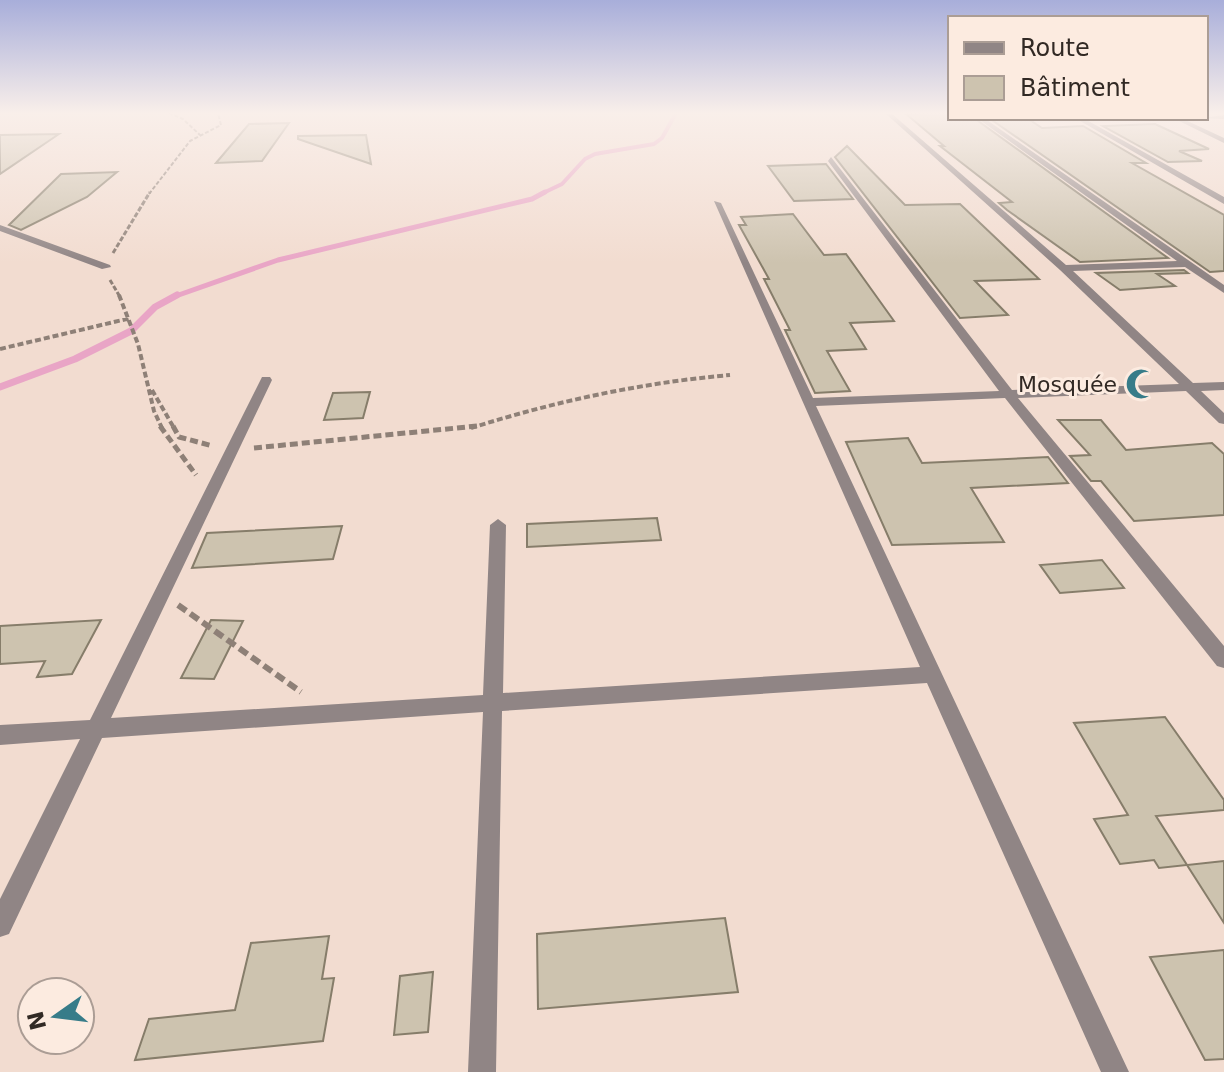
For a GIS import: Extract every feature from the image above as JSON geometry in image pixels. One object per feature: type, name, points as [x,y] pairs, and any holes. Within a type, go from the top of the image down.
[{"type":"street","points":[[834,163],[1008,394],[1224,660]]},
{"type":"street","points":[[945,163],[1064,268],[1224,420]]},
{"type":"street","points":[[1043,163],[1224,290]]},
{"type":"street","points":[[1157,163],[1224,201]]},
{"type":"street","points":[[717,203],[1115,1072]]},
{"type":"street","points":[[0,228],[106,267]]},
{"type":"street","points":[[1064,268],[1185,264]]},
{"type":"street","points":[[0,925],[266,380]]},
{"type":"street","points":[[808,402],[1224,386]]},
{"type":"street","points":[[482,1072],[498,525]]},
{"type":"street","points":[[0,735],[933,674]]},
{"type":"path","points":[[172,163],[133,216],[106,267],[109,279],[131,318],[131,331],[149,383],[155,415],[168,438],[189,458],[199,483]]},
{"type":"path","points":[[0,349],[131,318]]},
{"type":"path","points":[[149,383],[179,437],[232,449],[471,428],[539,407],[654,382],[730,375]]},
{"type":"path","points":[[161,593],[331,713]]},
{"type":"building","points":[[0,163],[16,163],[0,174]]},
{"type":"building","points":[[840,163],[864,163],[905,205],[960,204],[1039,279],[975,281],[1008,315],[960,318]]},
{"type":"building","points":[[962,163],[1036,163],[1168,258],[1080,262],[999,203],[1012,202]]},
{"type":"building","points":[[1054,163],[1132,163],[1224,215],[1224,271],[1210,272]]},
{"type":"building","points":[[826,164],[853,199],[794,201],[768,166]]},
{"type":"building","points":[[117,172],[87,197],[21,230],[9,225],[61,174]]},
{"type":"building","points":[[793,214],[824,255],[846,254],[894,321],[850,323],[866,349],[827,351],[850,391],[815,393],[785,330],[790,330],[764,279],[769,279],[739,225],[746,225],[741,217]]},
{"type":"building","points":[[1184,270],[1188,273],[1157,274],[1175,286],[1120,290],[1096,273]]},
{"type":"building","points":[[370,392],[363,418],[324,420],[333,393]]},
{"type":"building","points":[[1058,420],[1101,420],[1126,450],[1212,443],[1224,454],[1224,515],[1134,521],[1101,481],[1091,481],[1070,456],[1090,455]]},
{"type":"building","points":[[908,438],[922,463],[1048,457],[1068,483],[971,488],[1004,542],[892,545],[846,442]]},
{"type":"building","points":[[657,518],[661,540],[527,547],[527,524]]},
{"type":"building","points":[[342,526],[333,559],[192,568],[207,533]]},
{"type":"building","points":[[1102,560],[1124,588],[1060,593],[1040,565]]},
{"type":"building","points":[[101,620],[72,674],[37,677],[45,661],[0,664],[0,626]]},
{"type":"building","points":[[211,620],[243,621],[214,679],[181,678]]},
{"type":"building","points":[[1165,717],[1224,800],[1224,810],[1156,816],[1187,865],[1159,868],[1154,860],[1120,864],[1094,819],[1128,815],[1074,723]]},
{"type":"building","points":[[1224,861],[1224,923],[1187,865]]},
{"type":"building","points":[[725,918],[738,992],[538,1009],[537,934]]},
{"type":"building","points":[[329,936],[322,979],[334,978],[323,1041],[135,1060],[149,1019],[235,1010],[251,943]]},
{"type":"building","points":[[1224,950],[1224,1059],[1205,1060],[1150,957]]},
{"type":"building","points":[[433,972],[428,1032],[394,1035],[400,976]]},
{"type":"waterway","points":[[543,193],[562,184],[581,163]]},
{"type":"waterway","points":[[174,297],[278,260],[532,199],[543,193]]},
{"type":"waterway","points":[[0,387],[75,359],[131,331],[155,307],[174,297]]},
{"type":"place","name":"Mosquée","points":[[1141,384]]}]
